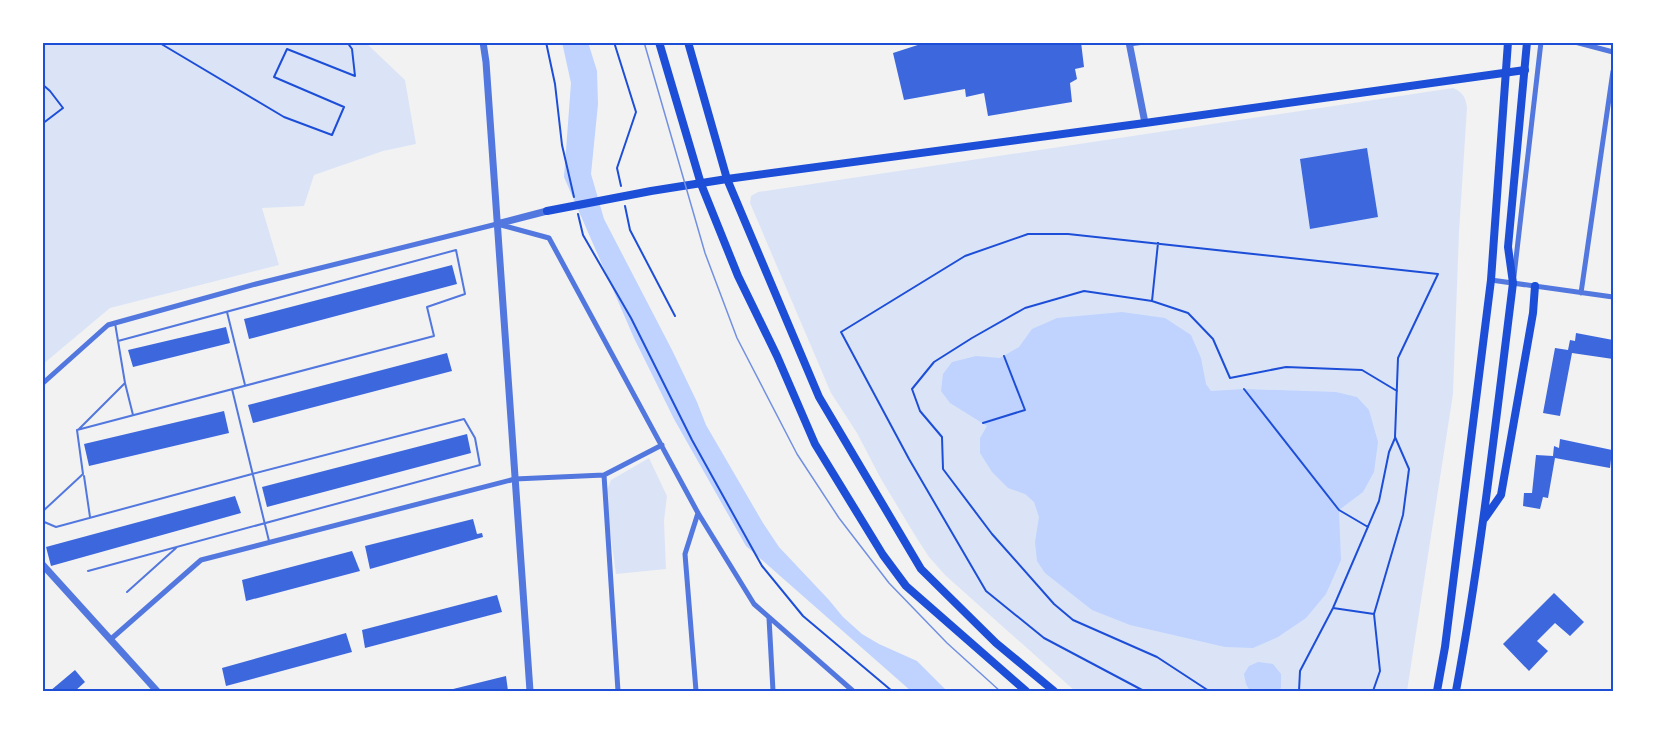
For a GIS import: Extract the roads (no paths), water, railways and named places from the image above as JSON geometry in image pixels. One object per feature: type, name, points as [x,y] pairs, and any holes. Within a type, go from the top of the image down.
[{"type":"main road","points":[[659,42],[701,183],[738,276],[777,356],[815,444],[883,555],[906,586],[1026,691]]},
{"type":"main road","points":[[688,42],[727,179],[819,397],[921,569],[996,643],[1054,691]]},
{"type":"main road","points":[[1437,691],[1445,647],[1491,280],[1508,42]]},
{"type":"main road","points":[[1456,691],[1483,521],[1514,283],[1508,247],[1527,42]]},
{"type":"main road","points":[[547,211],[727,179],[1525,70]]},
{"type":"main road","points":[[1483,521],[1501,495],[1533,312],[1535,286]]},
{"type":"street","points":[[483,42],[530,691]]},
{"type":"street","points":[[1144,42],[1129,43],[1145,123]]},
{"type":"street","points":[[1514,283],[1541,42]]},
{"type":"street","points":[[1575,42],[1613,52]]},
{"type":"street","points":[[1581,293],[1613,71]]},
{"type":"street","points":[[42,384],[108,325],[256,284],[547,211]]},
{"type":"street","points":[[497,224],[549,238],[698,513],[754,604],[853,691]]},
{"type":"street","points":[[1491,280],[1613,297]]},
{"type":"street","points":[[111,639],[201,560],[515,479],[604,475],[662,445]]},
{"type":"street","points":[[604,475],[618,691]]},
{"type":"street","points":[[696,691],[686,554],[698,513]]},
{"type":"street","points":[[42,564],[157,691]]},
{"type":"street","points":[[769,618],[773,691]]},
{"type":"lane","points":[[78,430],[434,336],[427,307],[465,294],[456,250],[118,341]]},
{"type":"lane","points":[[227,312],[245,386]]},
{"type":"lane","points":[[115,323],[133,416]]},
{"type":"lane","points":[[78,430],[125,383]]},
{"type":"lane","points":[[232,389],[269,542]]},
{"type":"lane","points":[[42,521],[56,527],[464,419],[475,438],[480,465],[88,571]]},
{"type":"lane","points":[[78,430],[90,517]]},
{"type":"lane","points":[[42,512],[83,474]]},
{"type":"lane","points":[[127,592],[178,546]]},
{"type":"water","points":[[562,42],[588,42],[597,71],[598,104],[591,174],[604,219],[672,350],[706,425],[763,523],[779,547],[843,617],[862,634],[917,661],[947,691],[911,691],[746,546],[674,419],[634,338],[564,177],[571,83]]},
{"type":"water","points":[[1122,312],[1165,318],[1191,335],[1201,358],[1206,384],[1211,391],[1244,389],[1336,392],[1357,397],[1369,410],[1378,442],[1374,472],[1363,492],[1339,510],[1341,560],[1326,594],[1306,618],[1278,637],[1253,648],[1225,647],[1130,625],[1092,610],[1045,573],[1037,561],[1035,542],[1039,517],[1034,502],[1025,494],[1008,488],[992,472],[980,453],[980,438],[987,426],[950,403],[941,391],[943,374],[952,362],[976,356],[1000,358],[1019,347],[1032,329],[1057,318]]},
{"type":"water","points":[[1258,662],[1273,664],[1281,674],[1281,688],[1278,691],[1250,691],[1244,674],[1249,666]]},
{"type":"tram line","points":[[644,42],[705,253],[737,338],[797,454],[839,518],[889,583],[947,643],[1000,691]]}]
